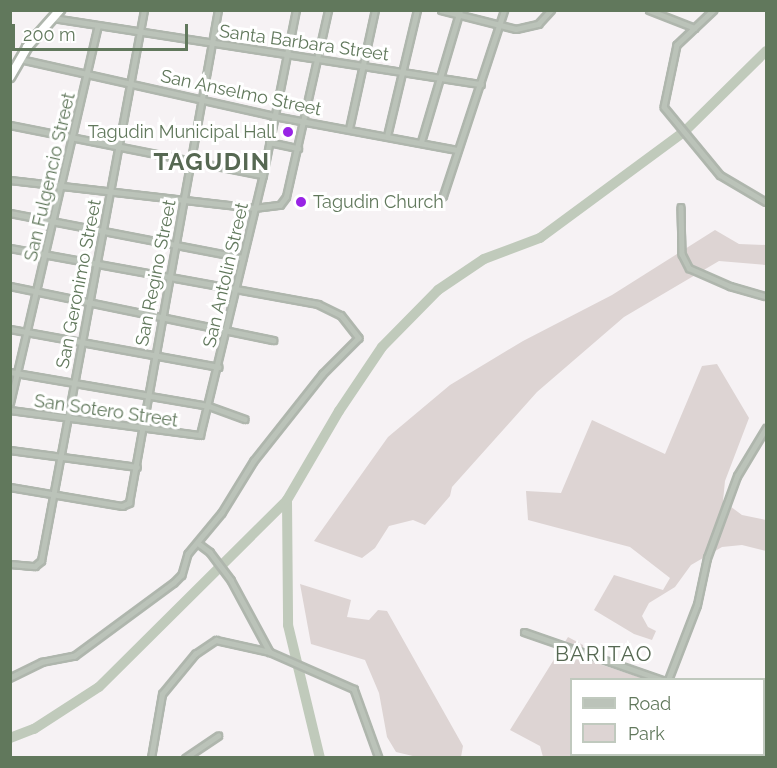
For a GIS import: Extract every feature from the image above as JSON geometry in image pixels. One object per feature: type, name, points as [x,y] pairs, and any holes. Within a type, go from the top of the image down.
[{"type":"highway","points":[[10,77],[20,59],[60,10]]},
{"type":"street","name":"San Geronimo Street","points":[[10,564],[40,563],[82,341],[106,231],[118,146],[144,10]]},
{"type":"street","name":"San Regino Street","points":[[54,494],[128,505],[137,467],[154,355],[218,10]]},
{"type":"street","name":"San Antolin Street","points":[[198,437],[219,367],[263,175],[296,10]]},
{"type":"street","points":[[10,180],[254,208],[284,202],[305,122],[328,10]]},
{"type":"street","points":[[349,129],[375,10]]},
{"type":"street","points":[[387,136],[417,10]]},
{"type":"street","points":[[441,10],[500,25],[532,26],[551,10]]},
{"type":"street","points":[[434,204],[443,196],[504,10]]},
{"type":"street","points":[[650,10],[695,28]]},
{"type":"street","points":[[714,10],[677,45],[664,107],[720,175],[766,202]]},
{"type":"street","points":[[421,142],[459,13]]},
{"type":"street","name":"Santa Barbara Street","points":[[52,18],[213,44],[441,76],[481,84]]},
{"type":"street","name":"San Fulgencio Street","points":[[10,403],[75,138],[98,26]]},
{"type":"street","name":"San Anselmo Street","points":[[20,59],[87,76],[202,98],[274,116],[457,150]]},
{"type":"street","points":[[10,125],[263,175]]},
{"type":"street","points":[[269,142],[298,148]]},
{"type":"street","points":[[681,207],[682,254],[689,268],[730,286],[766,296]]},
{"type":"street","points":[[10,213],[176,243],[243,258]]},
{"type":"street","points":[[10,248],[99,266],[237,288],[328,307],[357,332],[358,341],[323,374],[254,461],[222,513],[188,554],[183,574],[130,619],[106,631],[75,656],[43,662],[10,678]]},
{"type":"street","points":[[10,286],[274,340]]},
{"type":"street","points":[[10,329],[219,367]]},
{"type":"street","points":[[10,372],[209,406],[245,419]]},
{"type":"street","name":"San Sotero Street","points":[[10,410],[198,437]]},
{"type":"street","points":[[669,678],[697,605],[707,558],[737,476],[766,428]]},
{"type":"street","points":[[10,450],[137,467]]},
{"type":"street","points":[[10,487],[54,494]]},
{"type":"street","points":[[198,543],[210,552],[231,580],[270,652]]},
{"type":"street","points":[[524,632],[657,678]]},
{"type":"street","points":[[151,758],[162,694],[195,654],[216,640],[270,652],[354,689],[379,758]]},
{"type":"street","points":[[185,758],[218,736]]},
{"type":"green space","points":[[715,230],[739,244],[766,245],[766,265],[719,261],[624,317],[537,392],[452,487],[450,496],[425,525],[413,520],[389,526],[375,548],[362,558],[314,541],[388,437],[450,385],[523,341],[612,295]]},
{"type":"green space","points":[[717,364],[749,418],[725,481],[723,501],[742,515],[766,520],[766,551],[742,545],[722,547],[691,565],[675,587],[649,603],[642,616],[648,627],[656,631],[652,640],[634,634],[594,610],[614,575],[663,590],[670,578],[630,547],[528,520],[526,491],[561,493],[592,420],[665,454],[702,366]]},
{"type":"green space","points":[[300,584],[351,600],[347,617],[369,620],[378,610],[387,611],[463,746],[461,757],[417,757],[396,752],[387,737],[379,693],[365,660],[311,644]]},
{"type":"green space","points":[[568,637],[583,645],[584,659],[642,678],[570,678],[570,756],[599,757],[543,757],[540,746],[510,730]]},
{"type":"waterway","points":[[10,738],[34,729],[99,687],[287,500],[339,411],[382,347],[438,290],[484,259],[540,238],[684,132],[766,51]]},
{"type":"waterway","points":[[287,500],[288,625],[320,758]]},
{"type":"place","name":"Tagudin Municipal Hall","points":[[288,132]]},
{"type":"place","name":"Tagudin Church","points":[[301,202]]},
{"type":"district","name":"TAGUDIN","points":[[212,162]]},
{"type":"district","name":"BARITAO","points":[[604,654]]}]
